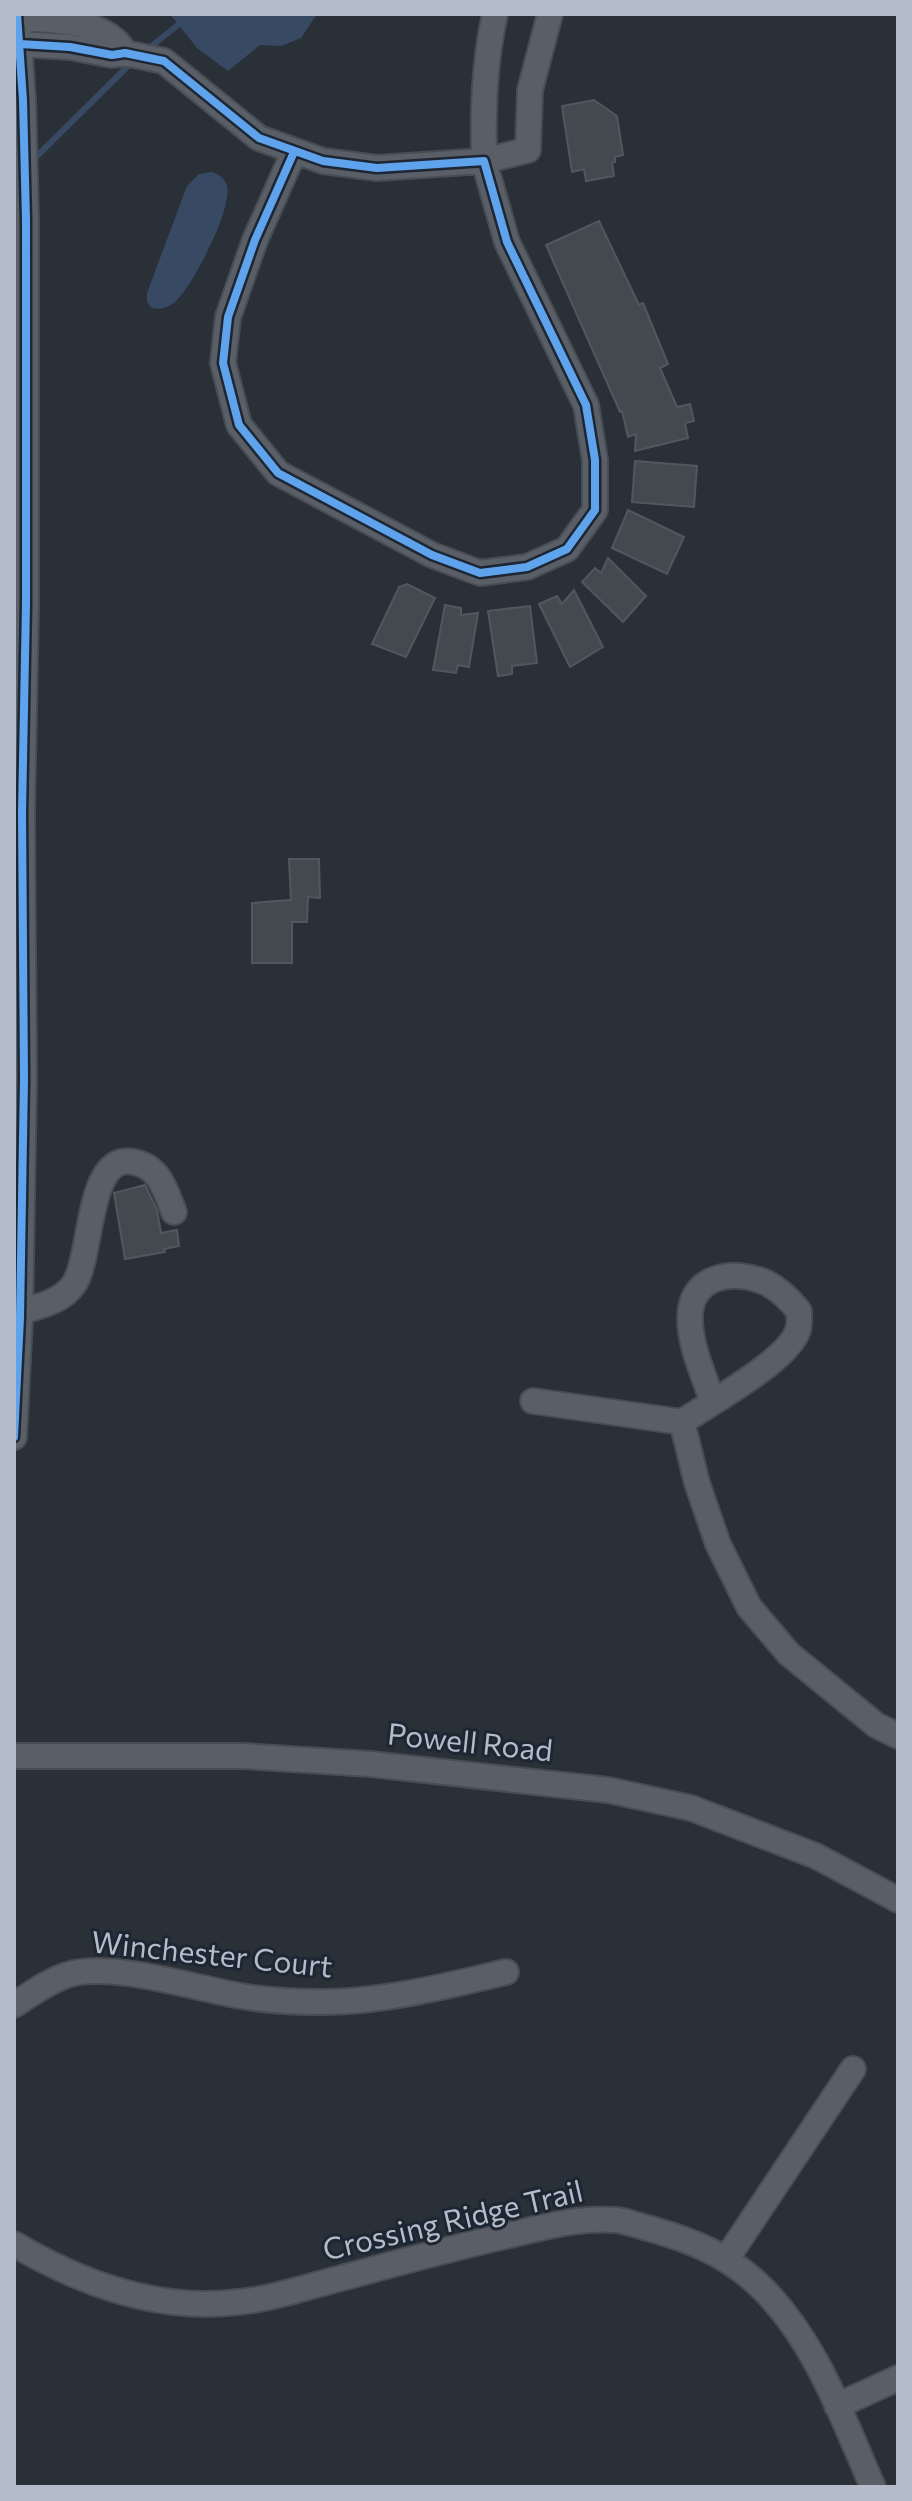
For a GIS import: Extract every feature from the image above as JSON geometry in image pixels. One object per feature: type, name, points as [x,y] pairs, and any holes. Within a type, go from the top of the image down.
[{"type":"street","points":[[294,152],[255,240],[228,317],[223,363],[239,425],[278,473],[432,555],[480,573],[527,567],[567,549],[595,510],[595,472],[586,405],[507,242],[484,161],[482,96],[495,14]]},
{"type":"street","points":[[20,44],[70,47],[112,55],[125,53],[164,61],[259,138],[323,161],[377,168],[484,161],[528,150],[530,90],[550,14]]},
{"type":"street","points":[[14,1437],[20,1312],[24,1079],[22,813],[26,604],[26,220],[17,16],[71,23],[101,31],[117,39],[125,53]]},
{"type":"street","points":[[20,1312],[55,1301],[72,1288],[82,1271],[100,1180],[111,1168],[129,1160],[146,1165],[161,1179],[174,1212]]},
{"type":"street","points":[[533,1401],[682,1422],[713,1402],[773,1360],[788,1347],[799,1329],[799,1311],[786,1296],[769,1284],[753,1278],[719,1276],[697,1291],[692,1301],[690,1319],[693,1337],[713,1402]]},
{"type":"street","points":[[682,1422],[697,1483],[718,1544],[749,1607],[789,1654],[876,1725],[898,1736]]},
{"type":"street","name":"Powell Road","points":[[14,1756],[243,1756],[370,1764],[608,1790],[691,1808],[816,1856],[898,1900]]},
{"type":"street","name":"Winchester Court","points":[[14,2005],[41,1987],[68,1975],[94,1970],[120,1972],[244,1997],[327,2002],[392,1998],[506,1972]]},
{"type":"street","points":[[727,2258],[853,2069]]},
{"type":"street","name":"Crossing Ridge Trail","points":[[14,2244],[54,2268],[104,2288],[153,2300],[195,2304],[239,2302],[274,2295],[469,2244],[577,2220],[618,2220],[687,2239],[727,2258],[762,2288],[793,2325],[837,2406],[873,2487]]},
{"type":"street","points":[[837,2406],[898,2378]]},
{"type":"water","points":[[170,14],[317,14],[301,38],[281,46],[260,45],[228,71],[197,48]]},
{"type":"water","points":[[212,172],[225,181],[227,194],[211,245],[192,280],[175,302],[164,308],[152,308],[147,302],[147,293],[187,186],[199,174]]},
{"type":"building","points":[[594,100],[617,116],[623,155],[615,157],[612,163],[614,176],[586,181],[584,169],[572,172],[562,106]]},
{"type":"building","points":[[599,221],[639,305],[643,303],[668,364],[660,368],[677,407],[690,404],[694,421],[685,423],[688,438],[635,451],[636,434],[628,437],[622,411],[546,245]]},
{"type":"building","points":[[635,461],[697,466],[694,507],[632,502]]},
{"type":"building","points":[[628,510],[684,537],[667,574],[612,548]]},
{"type":"building","points":[[608,558],[646,596],[623,622],[582,582],[595,568],[601,573]]},
{"type":"building","points":[[407,584],[435,598],[406,657],[372,644],[399,587]]},
{"type":"building","points":[[574,590],[603,647],[570,667],[539,604],[557,596],[562,604]]},
{"type":"building","points":[[445,605],[461,608],[461,615],[478,613],[469,667],[458,665],[456,673],[433,670]]},
{"type":"building","points":[[530,606],[537,663],[512,666],[512,674],[498,676],[488,611]]},
{"type":"building","points":[[289,859],[319,859],[320,898],[308,897],[307,922],[292,922],[292,963],[252,963],[252,903],[291,900]]},
{"type":"building","points":[[145,1185],[157,1210],[161,1233],[177,1230],[179,1246],[164,1249],[165,1252],[125,1259],[114,1193]]},
{"type":"waterway","points":[[148,49],[183,21]]},
{"type":"waterway","points":[[33,160],[133,61]]},
{"type":"cycle path","points":[[14,1437],[20,1318],[24,1079],[22,813],[26,604],[26,220],[17,14]]},
{"type":"cycle path","points":[[20,44],[70,47],[112,55],[125,53],[164,61],[259,138],[323,161],[377,168],[484,161],[507,242],[586,405],[595,460],[595,510],[567,549],[527,567],[480,573],[432,555],[278,473],[239,425],[223,363],[228,317],[255,240],[294,152]]}]
